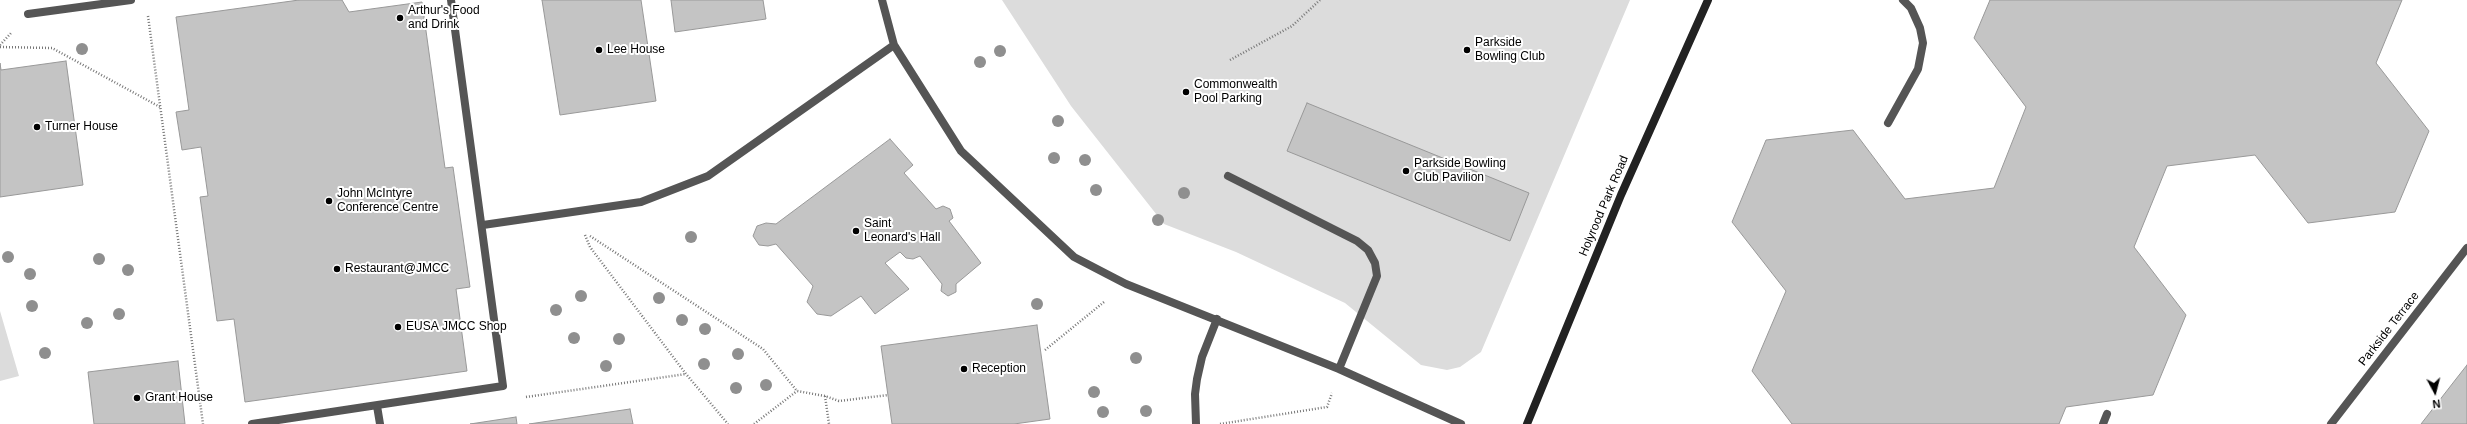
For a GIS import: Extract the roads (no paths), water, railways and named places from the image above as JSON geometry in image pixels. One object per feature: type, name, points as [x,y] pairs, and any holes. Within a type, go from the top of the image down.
[{"type":"street","points":[[28,14],[131,0]]},
{"type":"street","points":[[252,424],[503,386],[483,225],[451,0]]},
{"type":"street","points":[[882,0],[894,45],[961,152],[1074,257],[1126,284],[1217,319],[1339,369],[1462,424]]},
{"type":"street","name":"Holyrood Park Road","points":[[1526,424],[1621,195],[1708,0]]},
{"type":"street","points":[[1888,123],[1918,69],[1923,43],[1920,28],[1911,8],[1903,0]]},
{"type":"street","points":[[483,225],[641,202],[708,176],[894,45]]},
{"type":"street","points":[[1228,176],[1357,241],[1368,250],[1375,263],[1377,276],[1339,369]]},
{"type":"street","name":"Parkside Terrace","points":[[2331,424],[2467,248]]},
{"type":"street","points":[[1196,424],[1195,394],[1197,379],[1202,357],[1217,319]]},
{"type":"street","points":[[377,406],[380,424]]},
{"type":"street","points":[[2103,424],[2107,414]]},
{"type":"place","name":"Arthur's Food and Drink","points":[[400,18]]},
{"type":"place","name":"Lee House","points":[[599,50]]},
{"type":"place","name":"Parkside Bowling Club","points":[[1467,50]]},
{"type":"place","name":"Commonwealth Pool Parking","points":[[1186,92]]},
{"type":"place","name":"Turner House","points":[[37,127]]},
{"type":"place","name":"Parkside Bowling Club Pavilion","points":[[1406,171]]},
{"type":"place","name":"John McIntyre Conference Centre","points":[[329,201]]},
{"type":"place","name":"Saint Leonard's Hall","points":[[856,231]]},
{"type":"place","name":"Restaurant@JMCC","points":[[337,269]]},
{"type":"place","name":"EUSA JMCC Shop","points":[[398,327]]},
{"type":"place","name":"Reception","points":[[964,369]]},
{"type":"place","name":"Grant House","points":[[137,398]]}]
